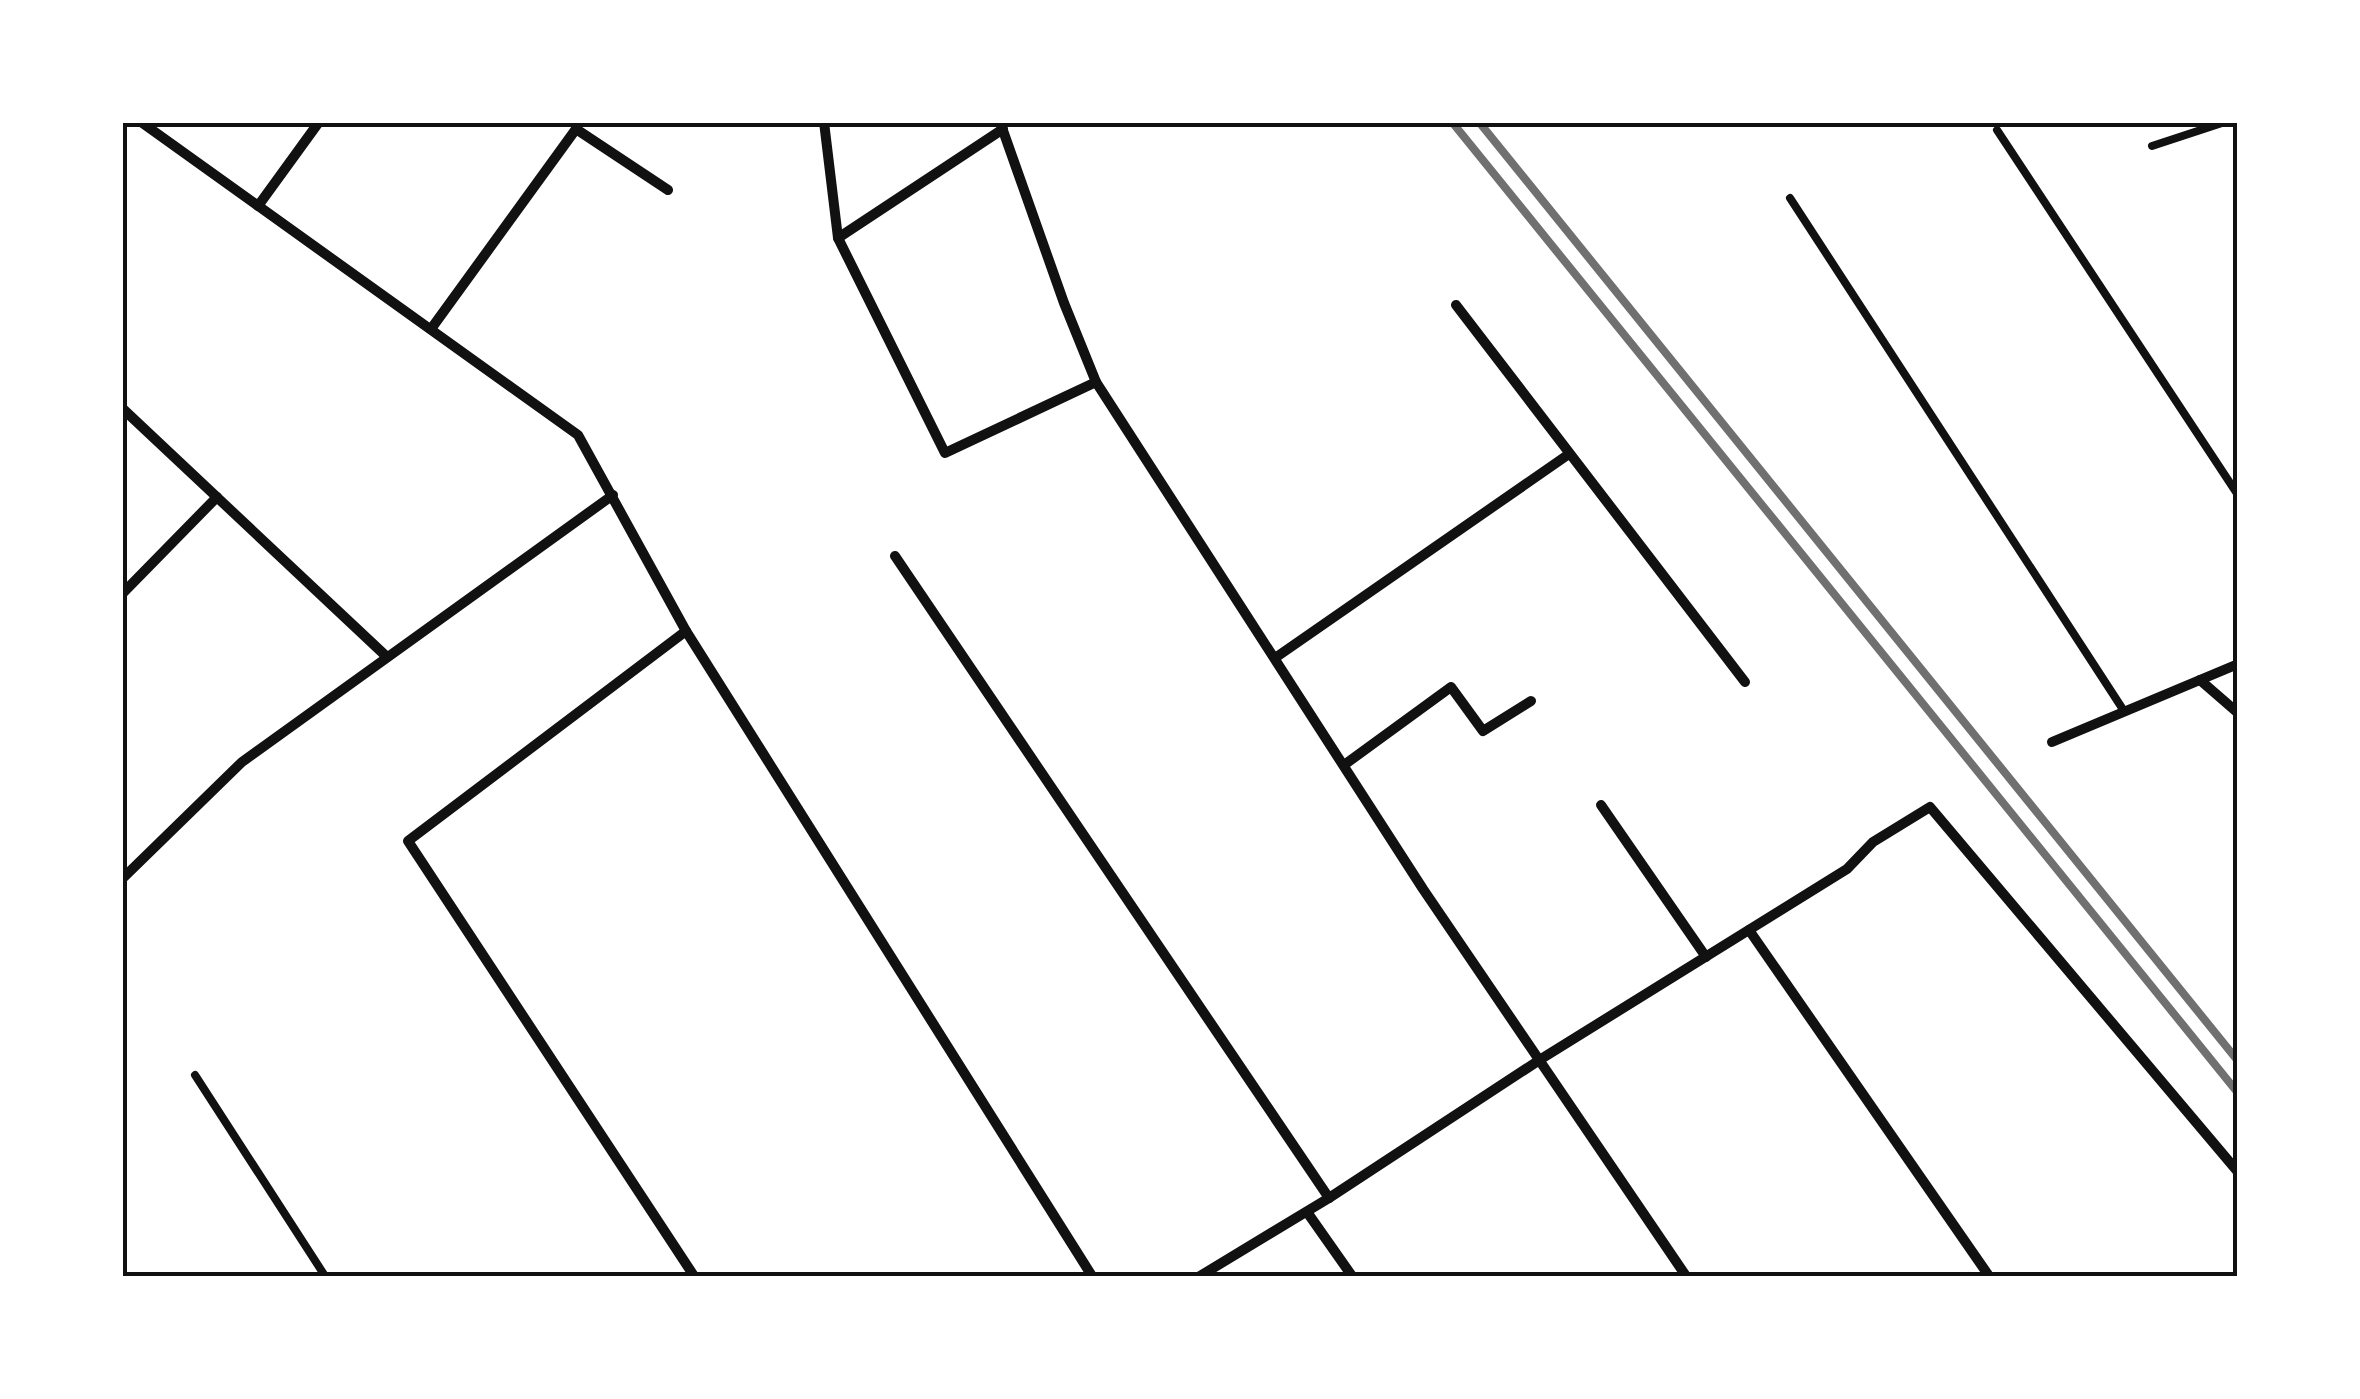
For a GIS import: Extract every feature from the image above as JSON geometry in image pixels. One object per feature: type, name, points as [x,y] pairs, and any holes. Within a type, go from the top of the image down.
[{"type":"street","points":[[142,122],[578,435],[686,630],[1092,1276]]},
{"type":"street","points":[[258,206],[319,122]]},
{"type":"street","points":[[824,122],[838,238],[945,453],[1096,382]]},
{"type":"street","points":[[838,238],[1001,126],[1096,382],[1424,889],[1686,1276]]},
{"type":"street","points":[[431,329],[576,129],[668,190]]},
{"type":"street","points":[[1456,306],[1745,682]]},
{"type":"street","points":[[122,408],[387,658]]},
{"type":"street","points":[[1275,658],[1569,454]]},
{"type":"street","points":[[122,879],[242,762],[613,495]]},
{"type":"street","points":[[122,594],[217,497]]},
{"type":"street","points":[[894,556],[1330,1198]]},
{"type":"street","points":[[686,630],[408,841],[694,1276]]},
{"type":"street","points":[[2052,742],[2238,664]]},
{"type":"street","points":[[2200,680],[2238,713]]},
{"type":"street","points":[[1344,765],[1452,687],[1483,732],[1532,701]]},
{"type":"street","points":[[1601,806],[1706,957]]},
{"type":"street","points":[[1200,1276],[1330,1198],[1541,1059],[1846,869],[1874,842],[1930,807],[2238,1172]]},
{"type":"street","points":[[1749,930],[1989,1276]]},
{"type":"street","points":[[1307,1212],[1352,1276]]},
{"type":"lane","points":[[2152,146],[2226,122]]},
{"type":"lane","points":[[1997,130],[2238,495]]},
{"type":"lane","points":[[1790,198],[2124,711]]},
{"type":"lane","points":[[195,1075],[326,1276]]},
{"type":"railway","points":[[1452,122],[2238,1093]]},
{"type":"railway","points":[[1479,122],[2238,1061]]}]
